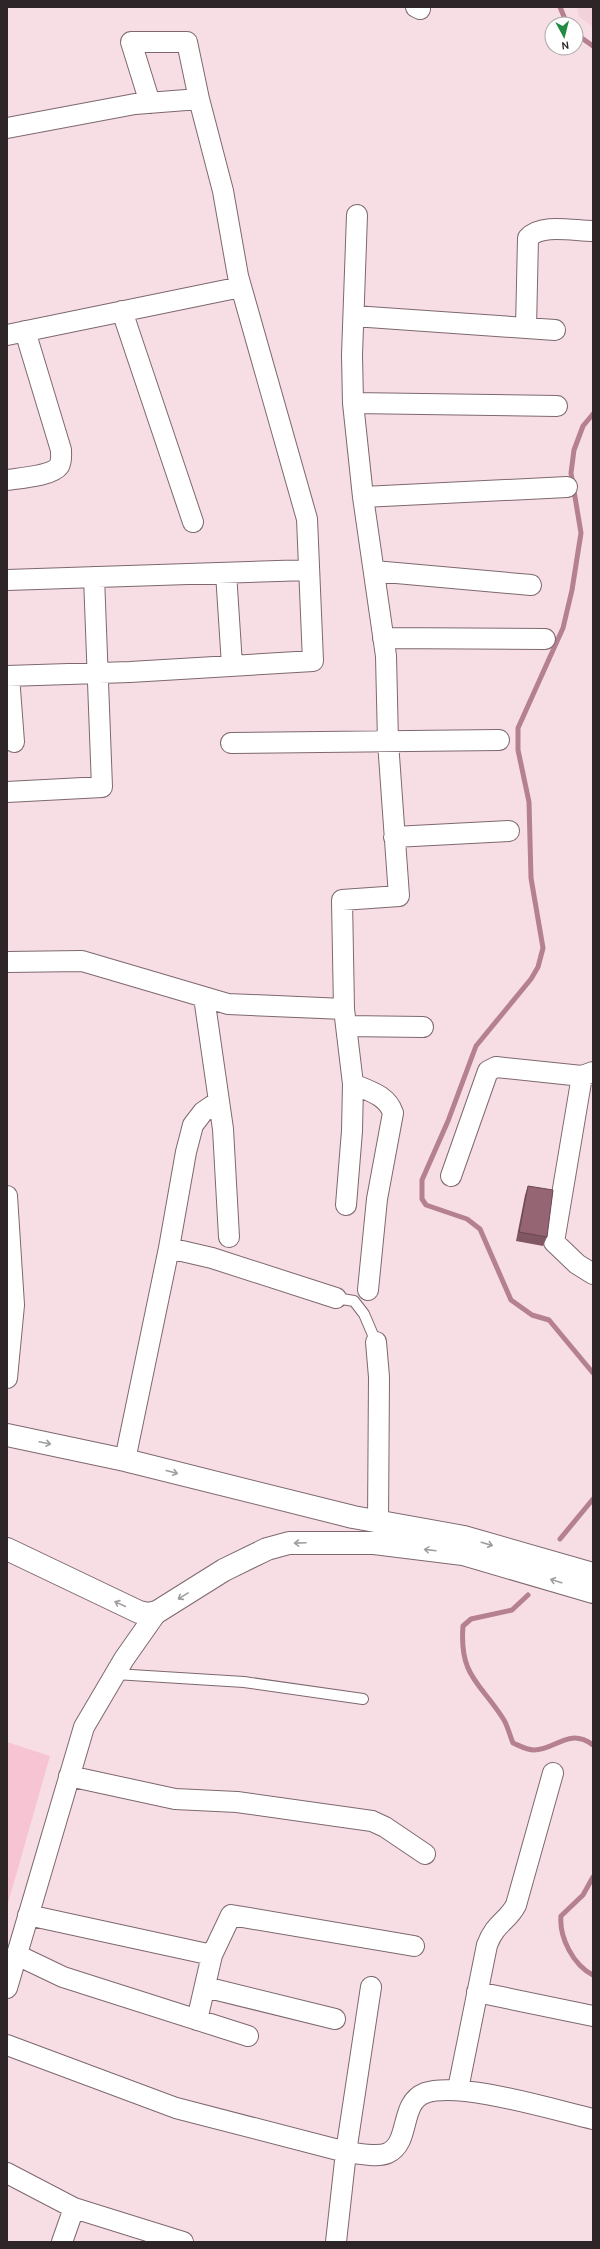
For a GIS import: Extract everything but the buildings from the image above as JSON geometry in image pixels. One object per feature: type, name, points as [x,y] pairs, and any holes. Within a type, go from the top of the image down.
[{"type":"main road","points":[[7,1435],[125,1460],[252,1493],[378,1522],[464,1537],[593,1574]]},
{"type":"main road","points":[[7,1549],[139,1612],[148,1614],[157,1612],[224,1570],[267,1549],[289,1543],[374,1543],[463,1554],[593,1592]]},
{"type":"street","points":[[14,742],[8,676],[96,673],[313,661],[307,519],[241,287],[222,191],[199,99],[187,42],[131,42],[150,103]]},
{"type":"street","points":[[7,128],[150,103],[199,99]]},
{"type":"street","points":[[346,1205],[352,1131],[353,1084],[345,1017],[342,900],[398,896],[388,742],[386,656],[363,497],[353,403],[352,355],[357,215]]},
{"type":"street","points":[[526,328],[528,238],[533,232],[542,230],[593,231]]},
{"type":"street","points":[[7,480],[48,473],[58,467],[62,461],[61,450],[16,333],[241,287]]},
{"type":"street","points":[[122,311],[193,522]]},
{"type":"street","points":[[354,316],[555,330]]},
{"type":"street","points":[[353,403],[557,406]]},
{"type":"street","points":[[363,497],[567,486]]},
{"type":"street","points":[[7,580],[309,570]]},
{"type":"street","points":[[374,571],[531,585]]},
{"type":"street","points":[[226,573],[232,665]]},
{"type":"street","points":[[7,792],[102,787],[96,673],[94,577]]},
{"type":"street","points":[[383,638],[545,639]]},
{"type":"street","points":[[231,743],[499,740]]},
{"type":"street","points":[[394,837],[509,831]]},
{"type":"street","points":[[7,962],[82,961],[228,1004],[423,1027]]},
{"type":"street","points":[[204,997],[223,1129],[229,1237]]},
{"type":"street","points":[[451,1176],[488,1071],[496,1066],[588,1074],[554,1242],[578,1264],[593,1274]]},
{"type":"street","points":[[353,1084],[383,1097],[390,1105],[392,1113],[377,1199],[368,1290]]},
{"type":"street","points":[[125,1460],[169,1248],[186,1152],[193,1125],[203,1112],[219,1101]]},
{"type":"street","points":[[7,1196],[14,1305],[7,1378]]},
{"type":"street","points":[[169,1248],[212,1258],[336,1298]]},
{"type":"street","points":[[376,1342],[379,1378],[378,1522]]},
{"type":"street","points":[[7,1988],[84,1727],[115,1674],[157,1612]]},
{"type":"street","points":[[458,2089],[487,1945],[491,1933],[513,1912],[518,1900],[553,1773]]},
{"type":"street","points":[[69,1776],[175,1800],[237,1802],[372,1821],[385,1827],[425,1854]]},
{"type":"street","points":[[28,1915],[212,1955]]},
{"type":"street","points":[[197,2020],[212,1955],[231,1915],[414,1946]]},
{"type":"street","points":[[17,1955],[63,1977],[248,2036]]},
{"type":"street","points":[[205,1987],[335,2019]]},
{"type":"street","points":[[336,2242],[346,2152],[371,1987]]},
{"type":"street","points":[[477,1992],[593,2016]]},
{"type":"street","points":[[7,2045],[176,2108],[346,2152],[380,2155],[389,2153],[399,2143],[406,2118],[414,2101],[423,2094],[434,2090],[458,2089],[593,2119]]},
{"type":"street","points":[[7,2173],[74,2208],[183,2242]]},
{"type":"street","points":[[62,2242],[74,2208]]},
{"type":"lane","points":[[336,1298],[354,1302],[364,1314],[376,1342]]},
{"type":"lane","points":[[115,1674],[244,1682],[363,1699]]},
{"type":"shaded area","points":[[577,7],[593,7],[593,30],[591,25],[584,20],[584,16],[579,16]]},
{"type":"shaded area","points":[[7,1742],[50,1756],[7,1907]]},
{"type":"waterway","points":[[560,7],[564,16]]},
{"type":"waterway","points":[[584,40],[593,46]]},
{"type":"waterway","points":[[593,414],[583,426],[574,450],[571,473],[581,533],[572,590],[563,628],[518,728],[518,750],[529,802],[531,878],[543,948],[538,967],[531,979],[476,1046],[448,1121],[422,1180],[422,1199],[426,1205],[467,1219],[480,1229],[511,1300],[532,1315],[549,1320],[593,1373]]},
{"type":"waterway","points":[[560,1539],[593,1499]]},
{"type":"waterway","points":[[528,1595],[512,1610],[471,1619],[463,1626],[464,1657],[468,1668],[473,1678],[504,1720],[513,1743],[526,1749],[534,1750],[542,1749],[562,1741],[576,1738],[593,1745]]},
{"type":"waterway","points":[[593,1877],[583,1895],[561,1916],[562,1933],[569,1950],[579,1965],[593,1975]]}]
